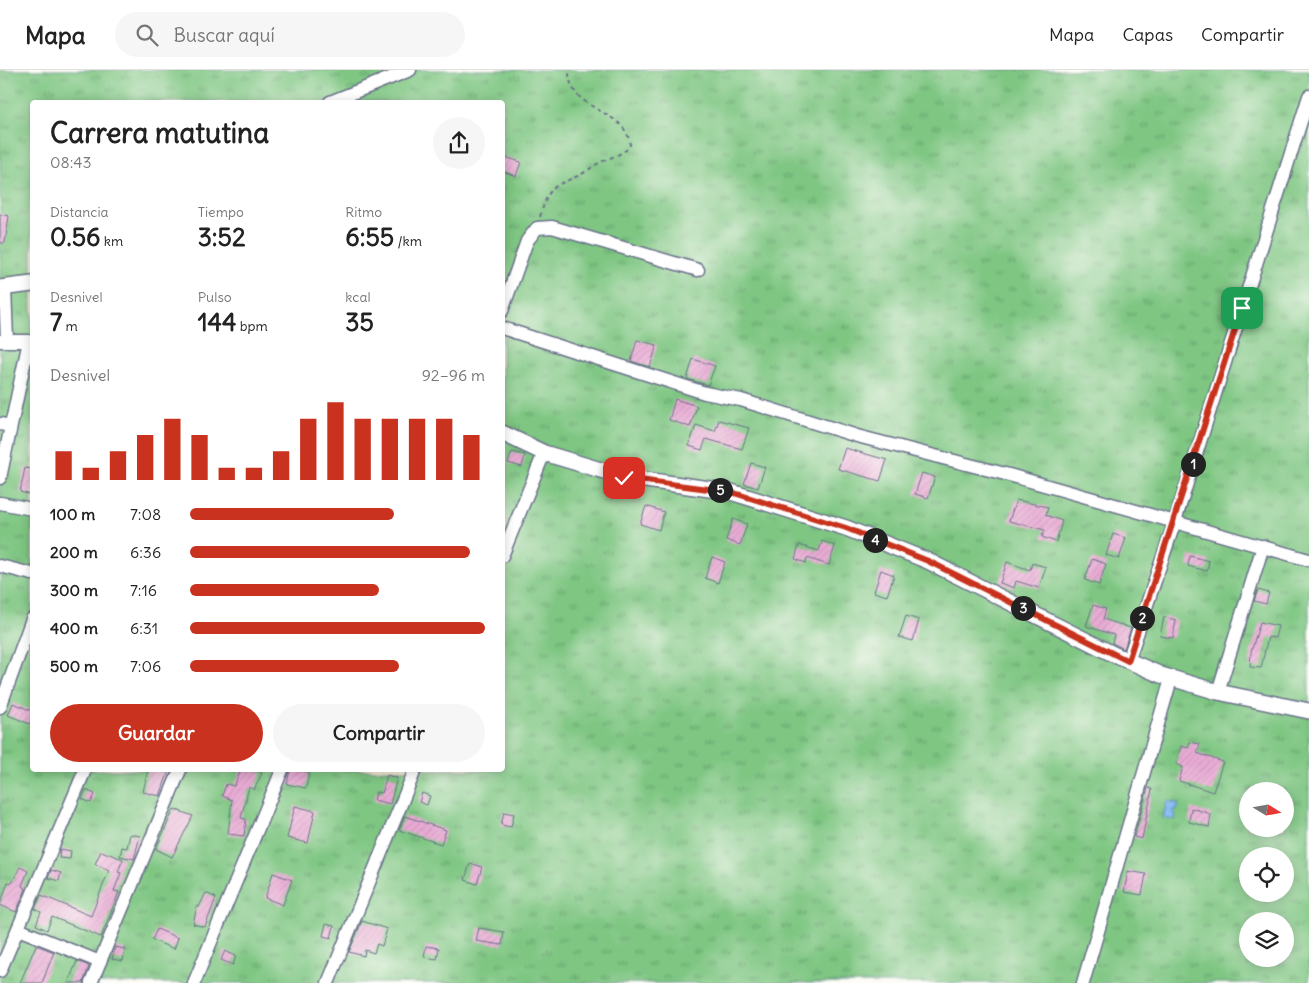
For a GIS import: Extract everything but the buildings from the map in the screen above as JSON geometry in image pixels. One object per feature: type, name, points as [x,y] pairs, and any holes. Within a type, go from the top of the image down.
[{"type":"street","points":[[335,100],[410,70]]},
{"type":"street","points":[[1128,661],[1175,521],[1309,96]]},
{"type":"street","points":[[505,303],[527,241],[537,228],[552,227],[698,270]]},
{"type":"street","points":[[30,284],[2,288],[4,340],[30,340]]},
{"type":"street","points":[[505,329],[705,393],[741,400],[857,436],[1009,474],[1309,560]]},
{"type":"street","points":[[0,478],[6,425],[30,343]]},
{"type":"street","points":[[505,434],[544,454],[624,478],[731,492],[846,528],[928,561],[1128,661],[1172,678],[1218,692],[1309,710]]},
{"type":"street","points":[[505,549],[544,454]]},
{"type":"street","points":[[0,504],[30,509]]},
{"type":"street","points":[[1218,692],[1263,546]]},
{"type":"street","points":[[0,566],[30,574]]},
{"type":"street","points":[[0,708],[30,626]]},
{"type":"street","points":[[1084,983],[1172,678]]},
{"type":"street","points":[[0,971],[84,772]]},
{"type":"street","points":[[91,983],[179,772]]},
{"type":"street","points":[[194,983],[281,772]]},
{"type":"street","points":[[328,983],[414,772]]},
{"type":"street","points":[[18,929],[100,962]]},
{"type":"path","points":[[537,228],[546,198],[560,182],[581,174],[602,161],[624,152],[630,146],[630,137],[618,120],[596,111],[580,97],[569,80],[569,70]]},
{"type":"green space","points":[[0,70],[1309,70],[1309,983],[0,983]]},
{"type":"water","points":[[1167,801],[1179,804],[1177,810],[1173,810],[1173,813],[1176,814],[1175,820],[1163,818]]},
{"type":"route","points":[[624,478],[731,492],[846,528],[928,561],[1128,661],[1175,521],[1242,308]]}]
